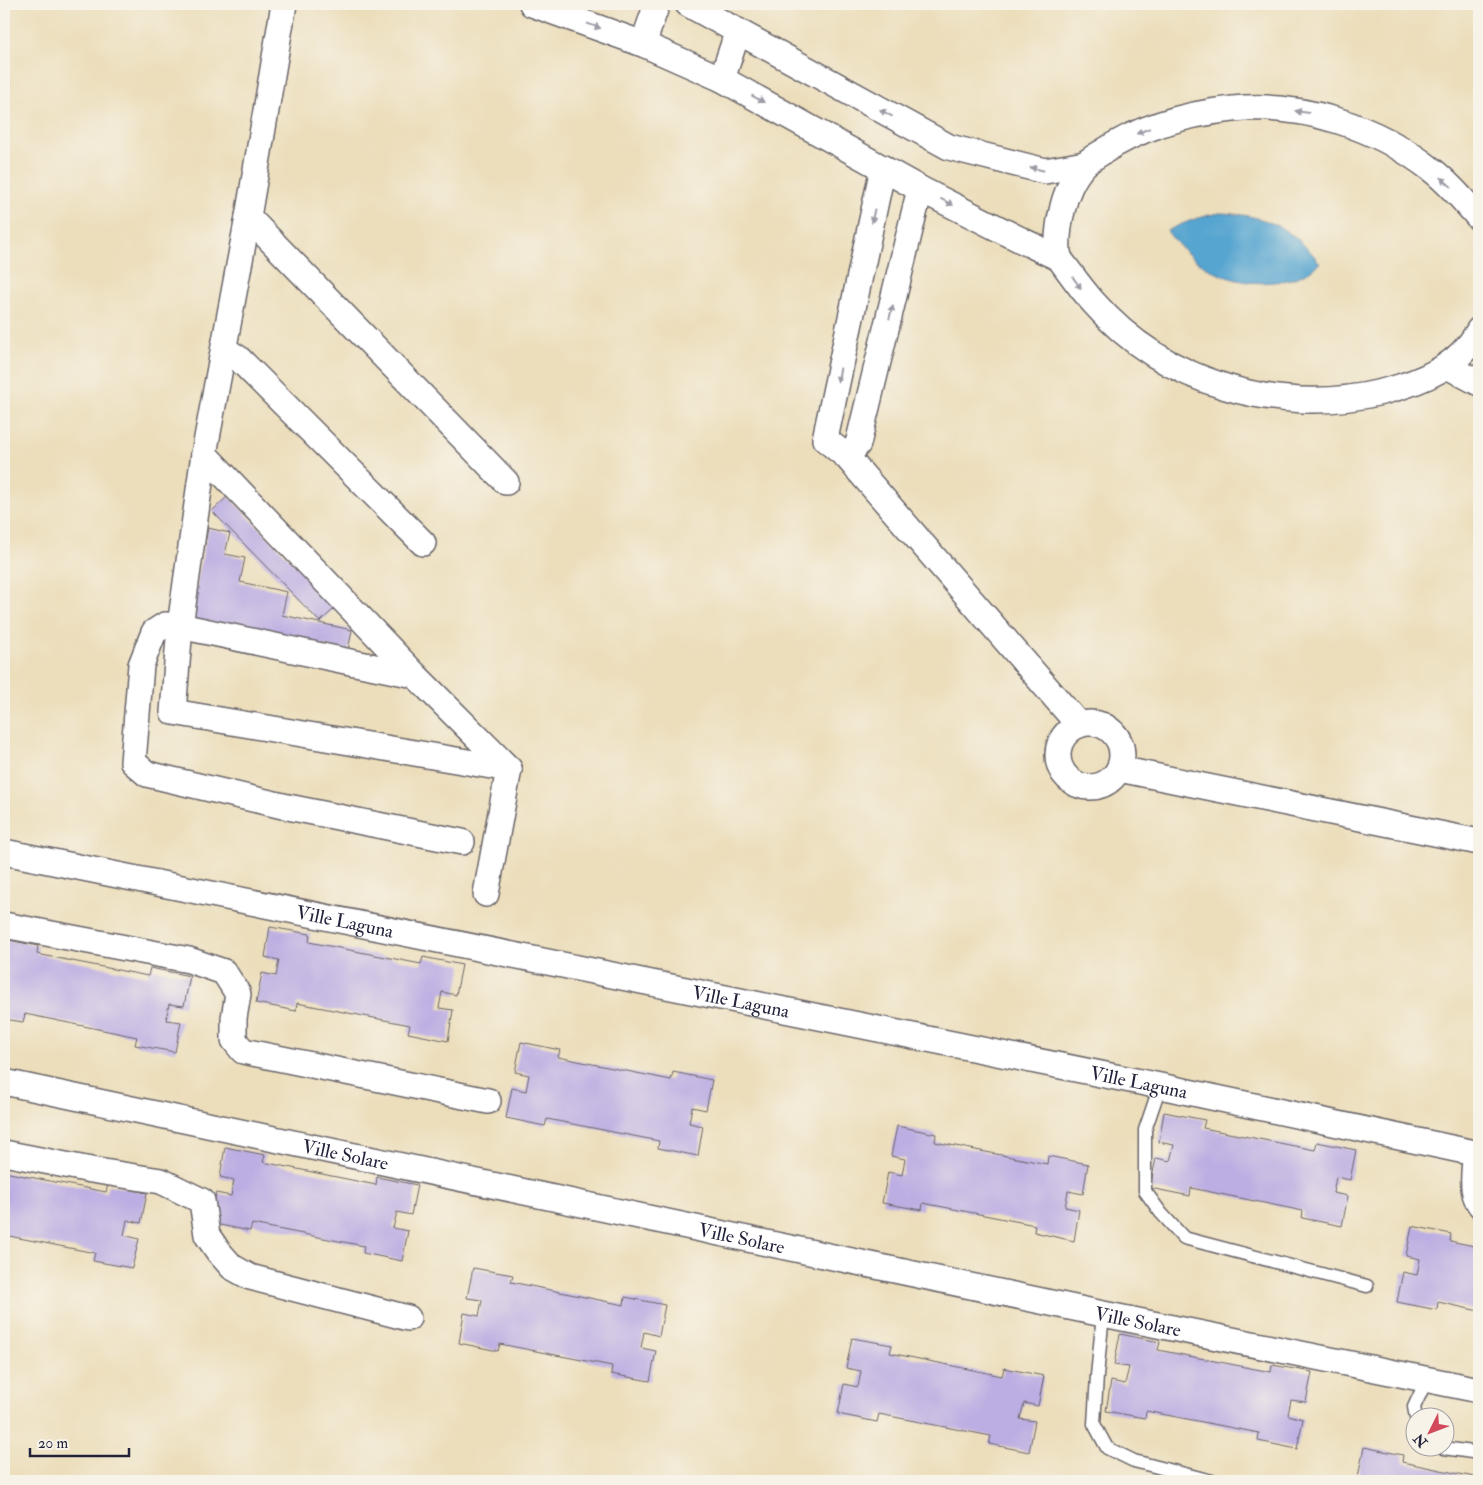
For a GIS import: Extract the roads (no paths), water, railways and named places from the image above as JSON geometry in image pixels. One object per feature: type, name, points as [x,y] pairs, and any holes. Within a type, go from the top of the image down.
[{"type":"street","points":[[284,4],[248,217],[204,454],[180,626],[173,712],[509,769]]},
{"type":"street","points":[[532,4],[643,44],[722,79],[920,189],[1059,258],[1080,287],[1104,314],[1131,338],[1160,358],[1192,375],[1226,387],[1259,396],[1293,400],[1328,400],[1362,396],[1396,388],[1428,377],[1447,366],[1463,353],[1479,330]]},
{"type":"street","points":[[643,44],[657,4]]},
{"type":"street","points":[[688,4],[949,147],[1045,171],[1085,164]]},
{"type":"street","points":[[722,79],[738,31]]},
{"type":"street","points":[[1059,258],[1059,229],[1064,201],[1072,182],[1085,164],[1113,145],[1144,130],[1176,119],[1209,112],[1243,108],[1277,109],[1311,114],[1343,122],[1374,135],[1404,151],[1432,170],[1457,192],[1479,218]]},
{"type":"street","points":[[883,168],[825,439],[847,457],[1079,725]]},
{"type":"street","points":[[847,457],[858,444],[920,189]]},
{"type":"street","points":[[248,217],[506,482]]},
{"type":"street","points":[[848,332],[884,340]]},
{"type":"street","points":[[224,350],[238,358],[422,544]]},
{"type":"street","points":[[1447,366],[1479,383]]},
{"type":"street","points":[[204,454],[509,769]]},
{"type":"street","points":[[415,674],[355,664],[180,626],[164,625],[154,632],[141,665],[133,762],[147,774],[283,806],[462,842]]},
{"type":"street","points":[[1091,723],[1103,726],[1113,733],[1120,744],[1122,756],[1119,769],[1112,779],[1101,785],[1089,787],[1077,784],[1067,776],[1060,766],[1058,753],[1061,742],[1068,732],[1079,725],[1091,723]]},
{"type":"street","points":[[486,894],[509,769]]},
{"type":"street","points":[[1119,769],[1479,842]]},
{"type":"street","name":"Ville Laguna","points":[[4,852],[1160,1086],[1474,1153]]},
{"type":"street","points":[[4,926],[189,960],[224,972],[238,994],[234,1018],[234,1040],[243,1051],[488,1101]]},
{"type":"street","name":"Ville Solare","points":[[4,1082],[1102,1314],[1479,1390]]},
{"type":"street","points":[[4,1153],[161,1181],[202,1201],[207,1235],[232,1266],[250,1277],[408,1318]]},
{"type":"lane","points":[[1160,1086],[1145,1130],[1145,1191],[1160,1213],[1184,1238],[1367,1286]]},
{"type":"lane","points":[[1474,1153],[1468,1195],[1474,1208],[1479,1213]]},
{"type":"lane","points":[[1102,1314],[1094,1424],[1107,1448],[1134,1461],[1212,1481]]},
{"type":"lane","points":[[1414,1408],[1427,1379]]},
{"type":"lane","points":[[1456,1450],[1479,1453]]},
{"type":"water","points":[[1220,213],[1251,217],[1276,225],[1299,240],[1320,263],[1306,273],[1289,280],[1258,283],[1242,281],[1214,272],[1201,264],[1188,254],[1167,231],[1193,220]]}]
